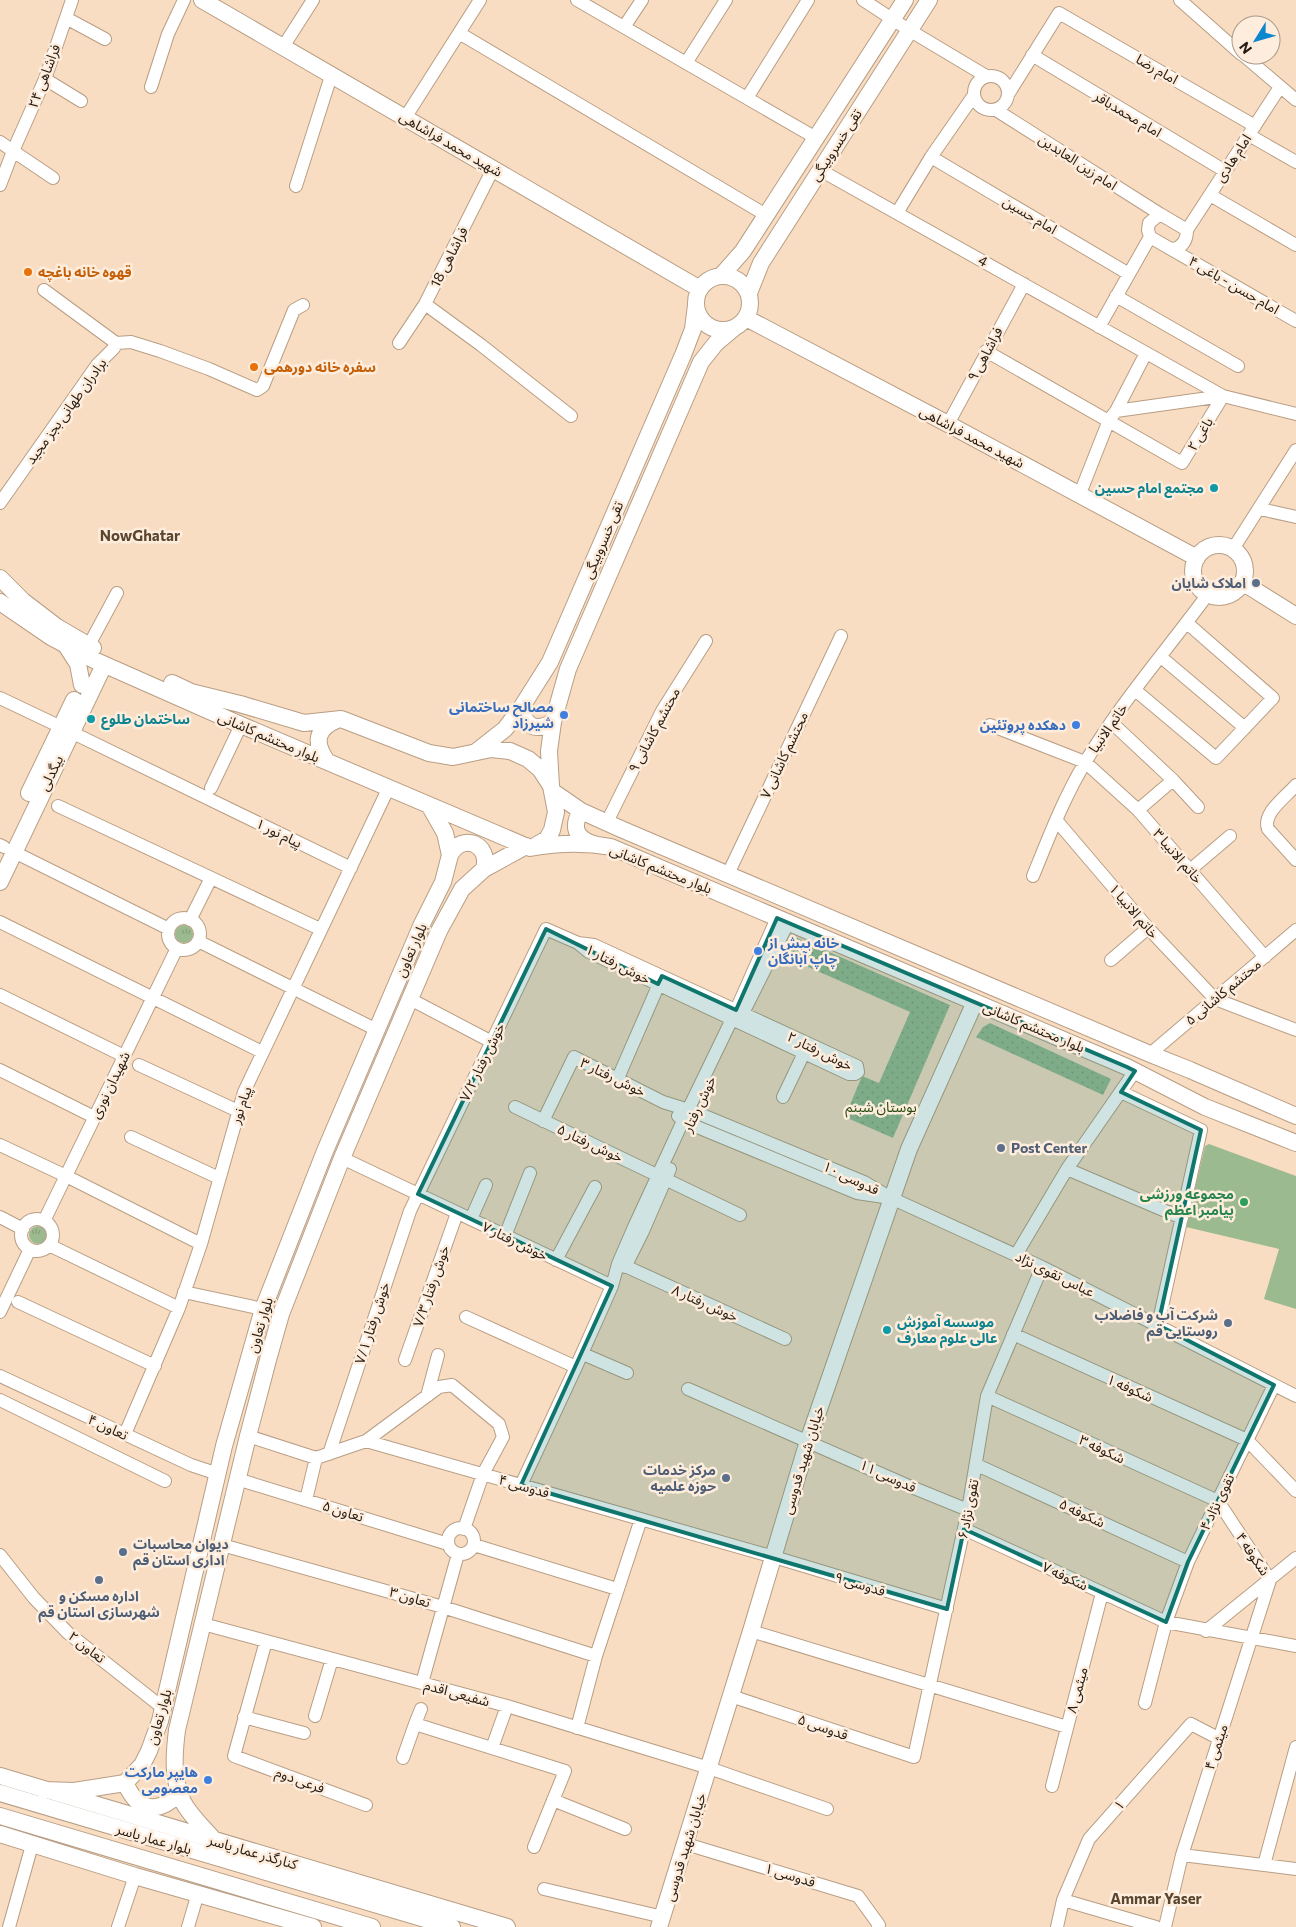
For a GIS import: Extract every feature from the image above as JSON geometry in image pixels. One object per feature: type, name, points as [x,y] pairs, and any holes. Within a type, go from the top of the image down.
[{"type":"main road","name":"شهید محمد فراشاهی","points":[[202,0],[700,289]]},
{"type":"main road","name":"تقی خسروبیگی","points":[[721,276],[743,252],[905,0]]},
{"type":"main road","name":"تقی خسروبیگی","points":[[749,293],[761,263],[929,0]]},
{"type":"main road","points":[[721,276],[738,280],[749,293],[750,310],[746,318],[734,328],[725,330],[709,326],[702,321],[696,305],[700,289],[705,282],[721,276]]},
{"type":"main road","name":"تقی خسروبیگی","points":[[473,753],[505,730],[550,662],[683,355],[693,328],[696,305]]},
{"type":"main road","name":"شهید محمد فراشاهی","points":[[746,318],[1197,558]]},
{"type":"main road","name":"تقی خسروبیگی","points":[[528,847],[541,844],[547,839],[552,830],[556,812],[551,789],[549,751],[553,722],[568,669],[701,362],[716,343],[734,328]]},
{"type":"main road","points":[[1224,545],[1234,549],[1244,564],[1245,574],[1242,582],[1236,590],[1228,595],[1218,597],[1208,594],[1200,588],[1194,579],[1193,568],[1197,558],[1204,550],[1213,546],[1224,545]]},
{"type":"main road","name":"بلوار محتشم کاشانی","points":[[0,578],[23,602],[96,657]]},
{"type":"main road","points":[[1242,582],[1296,616]]},
{"type":"main road","name":"بلوار محتشم کاشانی","points":[[0,602],[61,643],[96,657],[237,723],[528,847],[554,844],[594,844],[611,847],[1135,1071],[1205,1107],[1296,1143]]},
{"type":"main road","points":[[61,643],[71,652],[78,664],[82,685]]},
{"type":"main road","name":"بلوار محتشم کاشانی","points":[[96,657],[98,651],[191,692],[304,723],[341,718],[429,753],[453,757],[491,749],[510,751],[528,759],[540,769],[551,789],[581,811],[1296,1116]]},
{"type":"main road","name":"بیگدلی","points":[[66,729],[82,685],[96,657]]},
{"type":"main road","name":"بیگدلی","points":[[0,882],[4,849],[66,729],[96,657]]},
{"type":"main road","points":[[237,723],[228,714],[228,709],[240,704]]},
{"type":"main road","points":[[521,708],[523,719],[532,726],[543,728],[553,722]]},
{"type":"main road","points":[[326,760],[318,746],[321,730],[328,724],[341,718]]},
{"type":"main road","name":"بلوار تعاون","points":[[125,1783],[142,1765],[149,1751],[163,1708],[218,1474],[263,1309],[325,1151],[376,1030],[422,924],[443,882],[450,855],[445,833],[429,805]]},
{"type":"main road","points":[[581,811],[576,818],[579,836],[586,842],[594,844]]},
{"type":"main road","points":[[450,855],[457,846],[468,842],[474,844],[483,852],[486,863],[484,869]]},
{"type":"main road","name":"بلوار تعاون","points":[[215,1841],[189,1811],[178,1790],[174,1760],[177,1730],[237,1479],[281,1314],[342,1158],[439,931],[462,889],[484,869],[528,847]]},
{"type":"main road","name":"خیابان شهید قدوسی","points":[[661,1922],[808,1441],[909,1149],[975,1002]]},
{"type":"main road","points":[[218,1474],[237,1479]]},
{"type":"main road","name":"کنارگذر عمار یاسر","points":[[0,1776],[507,1927]]},
{"type":"main road","points":[[44,1790],[74,1791],[125,1783],[137,1801],[150,1807],[164,1805],[175,1796],[178,1790]]},
{"type":"main road","name":"بلوار عمار یاسر","points":[[0,1793],[452,1927]]},
{"type":"main road","name":"بلوار عمار یاسر","points":[[0,1816],[372,1927]]},
{"type":"main road","points":[[0,1834],[135,1876],[198,1893],[272,1921],[313,1927]]},
{"type":"street","name":"فراشاهی ۲۴","points":[[0,185],[45,78],[72,0]]},
{"type":"street","points":[[151,87],[168,34],[184,0]]},
{"type":"street","points":[[283,47],[313,0]]},
{"type":"street","points":[[405,118],[480,0]]},
{"type":"street","points":[[577,0],[816,138]]},
{"type":"street","points":[[624,27],[642,0]]},
{"type":"street","points":[[686,63],[726,0]]},
{"type":"street","points":[[746,98],[808,0]]},
{"type":"street","points":[[862,0],[986,76]]},
{"type":"street","points":[[1180,0],[1231,44]]},
{"type":"street","name":"امام رضا","points":[[1032,55],[1059,13],[1252,130],[1296,162]]},
{"type":"street","points":[[66,18],[105,39]]},
{"type":"street","points":[[459,33],[766,215]]},
{"type":"street","points":[[974,95],[978,104],[986,110],[996,110],[1005,104],[1032,55]]},
{"type":"street","name":"امام محمدباقر","points":[[1032,55],[1225,171]]},
{"type":"street","points":[[1255,65],[1296,100]]},
{"type":"street","points":[[296,186],[331,76]]},
{"type":"street","points":[[897,213],[931,157],[974,95],[975,85],[980,79],[986,76],[997,76],[1006,83],[1009,94]]},
{"type":"street","points":[[45,78],[81,101]]},
{"type":"street","name":"امام هادی","points":[[1173,250],[1185,243],[1187,230],[1280,87]]},
{"type":"street","name":"امام زین العابدین","points":[[996,110],[1187,230]]},
{"type":"street","points":[[0,142],[53,178]]},
{"type":"street","name":"امام حسین","points":[[931,157],[1129,274]]},
{"type":"street","name":"فراشاهی 18","points":[[399,343],[426,304],[493,169]]},
{"type":"street","name":"4","points":[[820,170],[1223,396]]},
{"type":"street","points":[[1210,195],[1296,245]]},
{"type":"street","points":[[1100,327],[1150,236],[1148,230],[1149,223],[1160,214]]},
{"type":"street","name":"امام حسن - باغی ۴","points":[[1150,236],[1296,321]]},
{"type":"street","name":"فراشاهی ۹","points":[[948,424],[1024,284]]},
{"type":"street","name":"برادران طهانی بجز مجید","points":[[0,503],[97,365],[116,344],[44,290]]},
{"type":"street","points":[[1116,296],[1238,366]]},
{"type":"street","points":[[426,304],[571,416]]},
{"type":"street","points":[[116,344],[131,342],[209,369],[257,390],[263,386],[294,310],[303,305]]},
{"type":"street","points":[[986,351],[1112,416],[1223,396],[1296,414]]},
{"type":"street","points":[[1083,486],[1112,416],[1146,353]]},
{"type":"street","name":"باغی ۲","points":[[1112,416],[1182,463],[1223,396]]},
{"type":"street","points":[[1234,549],[1296,451]]},
{"type":"street","points":[[1260,510],[1296,517]]},
{"type":"street","points":[[96,657],[117,593]]},
{"type":"street","name":"خاتم الانبیا","points":[[1033,876],[1056,820],[1085,762],[1111,722],[1208,594]]},
{"type":"street","points":[[1135,690],[1216,758],[1273,698],[1187,623]]},
{"type":"street","name":"محتشم کاشانی ۷","points":[[728,874],[841,636]]},
{"type":"street","name":"محتشم کاشانی ۹","points":[[607,822],[662,711],[706,640]]},
{"type":"street","points":[[1160,657],[1245,728]]},
{"type":"street","name":"پیام نور ۱","points":[[0,698],[151,771],[209,794],[351,868]]},
{"type":"street","points":[[1111,722],[1174,780],[1198,808]]},
{"type":"street","points":[[209,794],[237,723]]},
{"type":"street","points":[[990,724],[1085,762]]},
{"type":"street","name":"خاتم الانبیا ۳","points":[[1085,762],[1138,810],[1265,957]]},
{"type":"street","points":[[1138,810],[1174,780]]},
{"type":"street","points":[[1296,786],[1268,815],[1265,822],[1268,829],[1296,860]]},
{"type":"street","name":"پیام نور","points":[[125,1434],[179,1308],[200,1244],[244,1092],[389,787]]},
{"type":"street","points":[[58,806],[320,929]]},
{"type":"street","name":"خاتم الانبیا ۱","points":[[1056,820],[1148,928],[1215,999]]},
{"type":"street","points":[[1190,870],[1230,836]]},
{"type":"street","points":[[4,849],[169,929]]},
{"type":"street","points":[[190,920],[211,878]]},
{"type":"street","points":[[178,920],[190,920],[199,930],[198,942],[187,950],[177,948],[170,941],[169,929],[178,920]]},
{"type":"street","name":"خوش رفتار","points":[[612,1286],[625,1266],[689,1117],[782,920]]},
{"type":"street","points":[[0,922],[262,1052]]},
{"type":"street","points":[[1111,960],[1148,928]]},
{"type":"street","name":"خوش رفتار ۱","points":[[546,929],[578,943],[594,945],[660,980],[737,1016]]},
{"type":"street","name":"خوش رفتار ۷/۲","points":[[418,1194],[546,929]]},
{"type":"street","name":"محتشم کاشانی ۵","points":[[1150,1054],[1265,957],[1294,935]]},
{"type":"street","points":[[198,942],[376,1030]]},
{"type":"street","name":"شهیدان نوری","points":[[44,1221],[177,948]]},
{"type":"street","points":[[618,1078],[660,980]]},
{"type":"street","points":[[0,995],[124,1056]]},
{"type":"street","points":[[410,999],[492,1042]]},
{"type":"street","points":[[1215,999],[1296,1030]]},
{"type":"street","name":"خوش رفتار ۲","points":[[737,1016],[857,1066],[858,1072],[848,1074],[804,1054],[737,1016]]},
{"type":"street","points":[[783,1097],[804,1054]]},
{"type":"street","name":"خوش رفتار ۳","points":[[543,1121],[574,1057],[618,1078],[689,1117]]},
{"type":"street","points":[[140,1065],[238,1111]]},
{"type":"street","points":[[1016,1256],[1067,1170],[1135,1071]]},
{"type":"street","points":[[6,1073],[94,1117]]},
{"type":"street","points":[[1120,1092],[1201,1130],[1158,1325]]},
{"type":"street","name":"خوش رفتار ۵","points":[[515,1107],[740,1216]]},
{"type":"street","name":"قدوسی ۱۰","points":[[689,1117],[864,1182],[891,1198]]},
{"type":"street","points":[[131,1136],[219,1178]]},
{"type":"street","points":[[0,1145],[200,1244]]},
{"type":"street","name":"خوش رفتار ۷","points":[[342,1158],[612,1286]]},
{"type":"street","points":[[1067,1170],[1182,1218]]},
{"type":"street","points":[[505,1236],[530,1173]]},
{"type":"street","name":"خوش رفتار","points":[[521,1485],[612,1286],[618,1264],[662,1178]]},
{"type":"street","points":[[471,1220],[486,1185]]},
{"type":"street","points":[[556,1260],[595,1186]]},
{"type":"street","name":"خوش رفتار ۷/۱","points":[[329,1454],[379,1300],[410,1211],[418,1194]]},
{"type":"street","name":"عباس تقوی نژاد","points":[[891,1198],[1042,1267],[1296,1396]]},
{"type":"street","name":"خوش رفتار ۷/۳","points":[[405,1360],[457,1213]]},
{"type":"street","points":[[0,1217],[23,1229]]},
{"type":"street","points":[[31,1221],[44,1221],[52,1230],[53,1236],[49,1245],[40,1251],[30,1249],[23,1242],[23,1229],[31,1221]]},
{"type":"street","points":[[49,1245],[179,1308]]},
{"type":"street","points":[[0,1312],[9,1297],[30,1249]]},
{"type":"street","name":"خوش رفتار ۸","points":[[625,1266],[785,1339]]},
{"type":"street","name":"تقوی نژاد ۶","points":[[914,1757],[968,1510],[987,1396],[1042,1267]]},
{"type":"street","points":[[184,1292],[263,1309]]},
{"type":"street","points":[[9,1297],[155,1366]]},
{"type":"street","points":[[466,1317],[576,1367]]},
{"type":"street","name":"شکوفه ۱","points":[[1013,1334],[1247,1440]]},
{"type":"street","points":[[582,1354],[627,1373]]},
{"type":"street","points":[[427,1396],[438,1355]]},
{"type":"street","name":"تعاون ۴","points":[[0,1376],[191,1465],[218,1474]]},
{"type":"street","points":[[248,1436],[316,1458],[366,1441],[439,1387],[452,1385],[499,1424],[503,1437],[483,1474],[464,1529]]},
{"type":"street","name":"تقوی نژاد ۴","points":[[1145,1704],[1166,1622],[1188,1562],[1274,1385]]},
{"type":"street","name":"قدوسی ۱۱","points":[[688,1389],[904,1484],[968,1510]]},
{"type":"street","name":"شکوفه ۳","points":[[987,1396],[1218,1501]]},
{"type":"street","points":[[0,1400],[165,1482]]},
{"type":"street","points":[[1247,1440],[1296,1491]]},
{"type":"street","name":"قدوسی ۴","points":[[366,1441],[774,1557]]},
{"type":"street","points":[[306,1500],[316,1458]]},
{"type":"street","name":"شکوفه ۵","points":[[977,1464],[1188,1562]]},
{"type":"street","name":"تعاون ۵","points":[[237,1479],[448,1544]]},
{"type":"street","name":"شکوفه ۴","points":[[1218,1501],[1270,1580],[1251,1639]]},
{"type":"street","points":[[578,1728],[596,1656],[641,1519]]},
{"type":"street","points":[[460,1528],[464,1529],[474,1536],[474,1545],[470,1552],[462,1555],[453,1552],[448,1544],[449,1536],[452,1532],[460,1528]]},
{"type":"street","name":"شکوفه ۷","points":[[964,1529],[1166,1622],[1206,1631],[1296,1646]]},
{"type":"street","name":"تعاون ۳","points":[[222,1545],[443,1606],[596,1656]]},
{"type":"street","points":[[474,1545],[617,1589]]},
{"type":"street","points":[[422,1683],[458,1554]]},
{"type":"street","name":"تعاون ۲","points":[[0,1555],[34,1598],[68,1634],[163,1708]]},
{"type":"street","name":"قدوسی ۹","points":[[774,1557],[946,1610]]},
{"type":"street","points":[[1206,1631],[1296,1558]]},
{"type":"street","name":"میثمی ۸","points":[[1052,1786],[1102,1593]]},
{"type":"street","name":"شفیعی اقدم","points":[[203,1624],[507,1706],[709,1768],[827,1809]]},
{"type":"street","points":[[751,1630],[1067,1727]]},
{"type":"street","name":"میثمی ۴","points":[[1165,1927],[1182,1855],[1251,1639]]},
{"type":"street","points":[[266,1641],[244,1717],[304,1733]]},
{"type":"street","points":[[315,1716],[332,1659]]},
{"type":"street","name":"قدوسی ۵","points":[[731,1696],[914,1757]]},
{"type":"street","points":[[492,1748],[507,1706]]},
{"type":"street","points":[[403,1758],[421,1709]]},
{"type":"street","name":"فرعی دوم","points":[[244,1717],[234,1756],[366,1805]]},
{"type":"street","points":[[415,1724],[564,1771],[534,1847]]},
{"type":"street","name":"۱","points":[[1057,1927],[1063,1900],[1089,1839],[1191,1724],[1218,1738]]},
{"type":"street","points":[[1264,1865],[1296,1747]]},
{"type":"street","points":[[553,1800],[625,1829]]},
{"type":"street","points":[[9,1927],[32,1844]]},
{"type":"street","name":"قدوسی ۱","points":[[686,1844],[858,1896],[879,1925],[878,1927]]},
{"type":"street","points":[[1182,1855],[1296,1869]]},
{"type":"street","points":[[118,1927],[135,1876]]},
{"type":"street","points":[[544,1889],[661,1922]]},
{"type":"street","points":[[188,1927],[198,1893]]},
{"type":"street","points":[[1063,1900],[1156,1927]]},
{"type":"highlighted area","points":[[777,918],[1135,1071],[1121,1092],[1201,1130],[1158,1325],[1274,1385],[1188,1562],[1166,1622],[964,1529],[947,1609],[521,1485],[612,1286],[418,1194],[546,929],[658,984],[662,976],[736,1010]]},
{"type":"green space","points":[[180,925],[188,925],[193,930],[191,941],[180,943],[175,938],[175,930]]},
{"type":"green space","name":"بوستان شبنم","points":[[797,938],[950,1005],[893,1138],[845,1117],[862,1076],[879,1083],[910,1012],[788,958]]},
{"type":"green space","points":[[990,1023],[1111,1079],[1103,1095],[976,1037],[983,1027]]},
{"type":"green space","name":"مجموعه ورزشی پیامبر اعظم","points":[[1209,1144],[1296,1176],[1296,1309],[1264,1299],[1279,1249],[1186,1227],[1205,1146]]},
{"type":"green space","points":[[34,1226],[42,1226],[47,1231],[45,1242],[34,1244],[29,1239],[29,1231]]},
{"type":"place","name":"قهوه خانه باغچه","points":[[28,272]]},
{"type":"place","name":"سفره خانه دورهمی","points":[[254,367]]},
{"type":"place","name":"مجتمع امام حسین","points":[[1214,488]]},
{"type":"place","name":"املاک شایان","points":[[1256,583]]},
{"type":"place","name":"مصالح ساختمانی شیرزاد","points":[[564,715]]},
{"type":"place","name":"ساختمان طلوع","points":[[91,719]]},
{"type":"place","name":"دهکده پروتئین","points":[[1076,725]]},
{"type":"place","name":"خانه پیش از چاپ آبانگان","points":[[758,951]]},
{"type":"place","name":"Post Center","points":[[1001,1148]]},
{"type":"place","name":"مجموعه ورزشی پیامبر اعظم","points":[[1244,1202]]},
{"type":"place","name":"شرکت آب و فاضلاب روستایی قم","points":[[1228,1323]]},
{"type":"place","name":"موسسه آموزش عالی علوم معارف","points":[[887,1330]]},
{"type":"place","name":"مرکز خدمات حوزه علمیه","points":[[726,1478]]},
{"type":"place","name":"دیوان محاسبات اداری استان قم","points":[[123,1552]]},
{"type":"place","name":"اداره مسکن و شهرسازی استان قم","points":[[99,1580]]},
{"type":"place","name":"هایپر مارکت معصومی","points":[[208,1780]]},
{"type":"district","name":"NowGhatar","points":[[140,536]]},
{"type":"district","name":"Ammar Yaser","points":[[1156,1899]]}]
